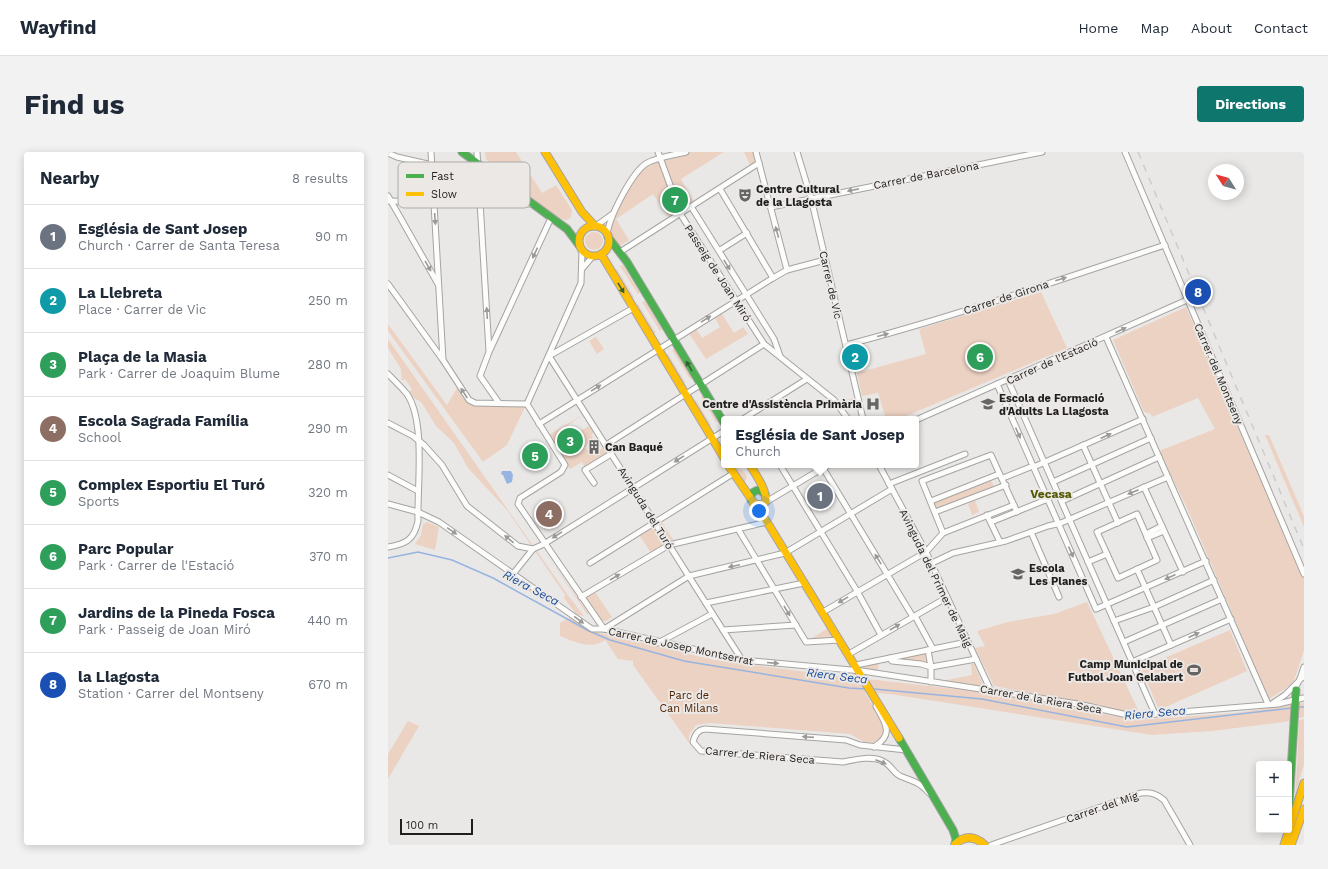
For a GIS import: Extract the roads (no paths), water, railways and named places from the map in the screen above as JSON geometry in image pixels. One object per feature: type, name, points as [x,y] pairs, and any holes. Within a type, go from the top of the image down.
[{"type":"main road","points":[[462,152],[477,162]]},
{"type":"main road","points":[[545,152],[582,212],[595,226],[603,229],[620,252],[721,418]]},
{"type":"main road","points":[[532,204],[567,230],[581,248],[594,256],[601,254],[607,247],[608,236]]},
{"type":"main road","points":[[581,248],[579,237],[584,230],[582,212]]},
{"type":"main road","points":[[567,230],[584,230],[595,226]]},
{"type":"main road","points":[[601,254],[721,453]]},
{"type":"main road","points":[[730,468],[752,502],[767,521],[785,553],[858,668],[953,830],[956,839],[955,844]]},
{"type":"main road","points":[[752,468],[762,485],[765,494],[764,503],[767,521]]},
{"type":"main road","points":[[764,503],[759,505],[752,502],[750,496],[753,491],[760,490],[765,494]]},
{"type":"main road","points":[[1290,797],[1295,720],[1300,700],[1299,682]]},
{"type":"main road","points":[[1284,845],[1304,783]]},
{"type":"main road","points":[[1293,845],[1304,809]]},
{"type":"main road","points":[[1293,845],[1304,825]]},
{"type":"main road","points":[[953,830],[966,837],[979,839],[985,845]]},
{"type":"main road","points":[[1280,845],[1284,833]]},
{"type":"main road","points":[[955,844],[966,837]]},
{"type":"street","points":[[388,152],[397,157],[419,162]]},
{"type":"street","points":[[431,152],[432,162]]},
{"type":"street","points":[[477,152],[478,162]]},
{"type":"street","name":"Passeig de Joan Miró","points":[[658,152],[681,215],[764,344],[834,400],[846,416]]},
{"type":"street","points":[[608,236],[609,223],[614,211],[639,169],[648,163],[686,152]]},
{"type":"street","points":[[756,152],[787,270]]},
{"type":"street","name":"Carrer de Vic","points":[[797,152],[811,198],[862,416]]},
{"type":"street","name":"Carrer de Barcelona","points":[[771,207],[1042,152]]},
{"type":"street","name":"Carrer del Montseny","points":[[1125,152],[1304,574]]},
{"type":"street","points":[[620,252],[692,208],[759,163]]},
{"type":"street","points":[[720,189],[773,278]]},
{"type":"street","points":[[389,199],[439,285]]},
{"type":"street","points":[[434,208],[443,360]]},
{"type":"street","points":[[480,208],[489,352]]},
{"type":"street","name":"Passeig de Joan Miró","points":[[692,208],[774,339],[780,356]]},
{"type":"street","points":[[595,226],[606,220],[614,211]]},
{"type":"street","points":[[499,402],[480,376],[489,352],[551,218]]},
{"type":"street","points":[[720,250],[746,233]]},
{"type":"street","name":"Carrer de Girona","points":[[846,345],[888,334],[974,307],[1164,245]]},
{"type":"street","points":[[527,404],[581,283],[581,248]]},
{"type":"street","points":[[582,269],[587,261],[594,256]]},
{"type":"street","points":[[539,424],[673,339],[787,270],[826,260]]},
{"type":"street","points":[[388,284],[443,360],[469,400],[475,403],[499,402],[527,404]]},
{"type":"street","name":"Carrer de l'Estació","points":[[919,419],[1187,300]]},
{"type":"street","points":[[549,356],[633,307]]},
{"type":"street","points":[[1106,337],[1269,704]]},
{"type":"street","points":[[606,444],[764,344]]},
{"type":"street","name":"Avinguda del Turó","points":[[549,356],[742,660]]},
{"type":"street","points":[[388,374],[407,395],[414,409],[418,423],[419,440],[418,521],[413,537],[406,542],[388,547]]},
{"type":"street","points":[[752,416],[807,379]]},
{"type":"street","points":[[1008,380],[1156,714]]},
{"type":"street","points":[[997,384],[1096,609],[1206,562]]},
{"type":"street","points":[[527,404],[565,465],[561,472],[520,498],[518,504],[601,629],[689,576],[757,561],[785,553],[850,515],[891,487],[966,454]]},
{"type":"street","points":[[930,501],[1001,476],[1045,463],[1143,419]]},
{"type":"street","points":[[388,423],[419,440],[442,465],[467,506],[518,546],[533,549]]},
{"type":"street","points":[[513,574],[533,549],[544,544],[721,433]]},
{"type":"street","points":[[1053,482],[1151,438]]},
{"type":"street","points":[[1084,446],[1118,523]]},
{"type":"street","points":[[594,483],[585,470],[611,454]]},
{"type":"street","points":[[943,534],[922,481],[991,455],[1017,512]]},
{"type":"street","points":[[1062,501],[1159,457]]},
{"type":"street","points":[[953,459],[956,468]]},
{"type":"street","points":[[782,468],[820,533],[857,591],[881,635]]},
{"type":"street","points":[[764,503],[822,468]]},
{"type":"street","points":[[826,468],[850,515],[914,616],[931,650],[931,682]]},
{"type":"street","name":"Avinguda del Primer de Maig","points":[[881,468],[926,552],[930,564],[991,691]]},
{"type":"street","points":[[590,564],[654,522],[734,473]]},
{"type":"street","points":[[388,475],[418,491]]},
{"type":"street","points":[[930,564],[953,553],[1000,542],[1070,520],[1168,477]]},
{"type":"street","points":[[935,512],[1006,485]]},
{"type":"street","points":[[1144,487],[1182,572]]},
{"type":"street","points":[[991,522],[1048,499]]},
{"type":"street","name":"Carrer de Josep Montserrat","points":[[388,504],[418,512],[439,522],[592,629],[601,629],[658,643],[742,660],[858,668]]},
{"type":"street","points":[[823,612],[926,552],[943,534],[1014,505]]},
{"type":"street","points":[[1137,514],[1157,560],[1118,578],[1098,532],[1118,523],[1137,514]]},
{"type":"street","points":[[988,515],[1000,542]]},
{"type":"street","points":[[581,597],[669,546],[767,521]]},
{"type":"street","points":[[738,529],[806,642],[840,640]]},
{"type":"street","points":[[1146,536],[1163,529]]},
{"type":"street","points":[[1031,532],[1059,597]]},
{"type":"street","points":[[1088,562],[1107,554]]},
{"type":"street","points":[[1137,569],[1171,645]]},
{"type":"street","points":[[1114,621],[1154,606],[1214,580]]},
{"type":"street","points":[[706,603],[804,583]]},
{"type":"street","points":[[849,654],[946,598]]},
{"type":"street","points":[[1124,642],[1222,599]]},
{"type":"street","points":[[658,643],[712,614]]},
{"type":"street","points":[[1132,662],[1231,618]]},
{"type":"street","points":[[723,630],[796,625]]},
{"type":"street","points":[[858,668],[890,658],[967,642]]},
{"type":"street","points":[[890,658],[892,661],[921,664],[931,667],[976,659]]},
{"type":"street","points":[[1299,682],[1304,667]]},
{"type":"street","name":"Carrer de la Riera Seca","points":[[858,668],[931,682],[1078,704],[1132,716],[1300,700]]},
{"type":"street","name":"Carrer de la Riera Seca","points":[[1269,704],[1286,695],[1299,682]]},
{"type":"street","points":[[874,695],[877,706],[886,725],[887,732],[882,742],[874,747]]},
{"type":"street","name":"Carrer de Riera Seca","points":[[906,750],[860,745],[846,740],[705,729],[700,730],[694,736],[693,742],[701,751],[843,762],[858,759],[878,759],[884,761],[899,775],[919,782],[935,800]]},
{"type":"street","name":"Carrer del Mig","points":[[991,845],[1141,793],[1150,792],[1158,795],[1164,800],[1190,845]]},
{"type":"water","points":[[502,471],[511,471],[513,475],[512,482],[507,484],[503,475],[501,474]]},
{"type":"waterway","name":"Riera Seca","points":[[388,558],[418,552],[452,560],[493,578],[589,631],[610,640],[684,661],[849,688],[866,689]]},
{"type":"waterway","name":"Riera Seca","points":[[874,689],[982,699],[1127,727],[1292,708]]},
{"type":"waterway","name":"Riera Seca","points":[[1297,707],[1304,707]]},
{"type":"railway","points":[[1138,152],[1304,549]]},
{"type":"place","name":"Centre Cultural de la Llagosta","points":[[745,195]]},
{"type":"place","name":"Jardins de la Pineda Fosca","points":[[675,200]]},
{"type":"place","name":"la Llagosta","points":[[1198,292]]},
{"type":"place","name":"La Llebreta","points":[[855,357]]},
{"type":"place","name":"Parc Popular","points":[[980,357]]},
{"type":"place","name":"Centre d'Assistència Primària","points":[[873,404]]},
{"type":"place","name":"Escola de Formació d'Adults La Llagosta","points":[[988,404]]},
{"type":"place","name":"Plaça de la Masia","points":[[570,441]]},
{"type":"place","name":"Can Baqué","points":[[594,447]]},
{"type":"place","name":"Complex Esportiu El Turó","points":[[535,456]]},
{"type":"place","name":"Església de Sant Josep","points":[[820,496]]},
{"type":"place","name":"Escola Sagrada Família","points":[[549,514]]},
{"type":"place","name":"Escola Les Planes","points":[[1018,574]]},
{"type":"place","name":"Camp Municipal de Futbol Joan Gelabert","points":[[1194,670]]},
{"type":"district","name":"Vecasa","points":[[1051,494]]},
{"type":"park label","name":"Parc de Can Milans","points":[[689,701]]}]
